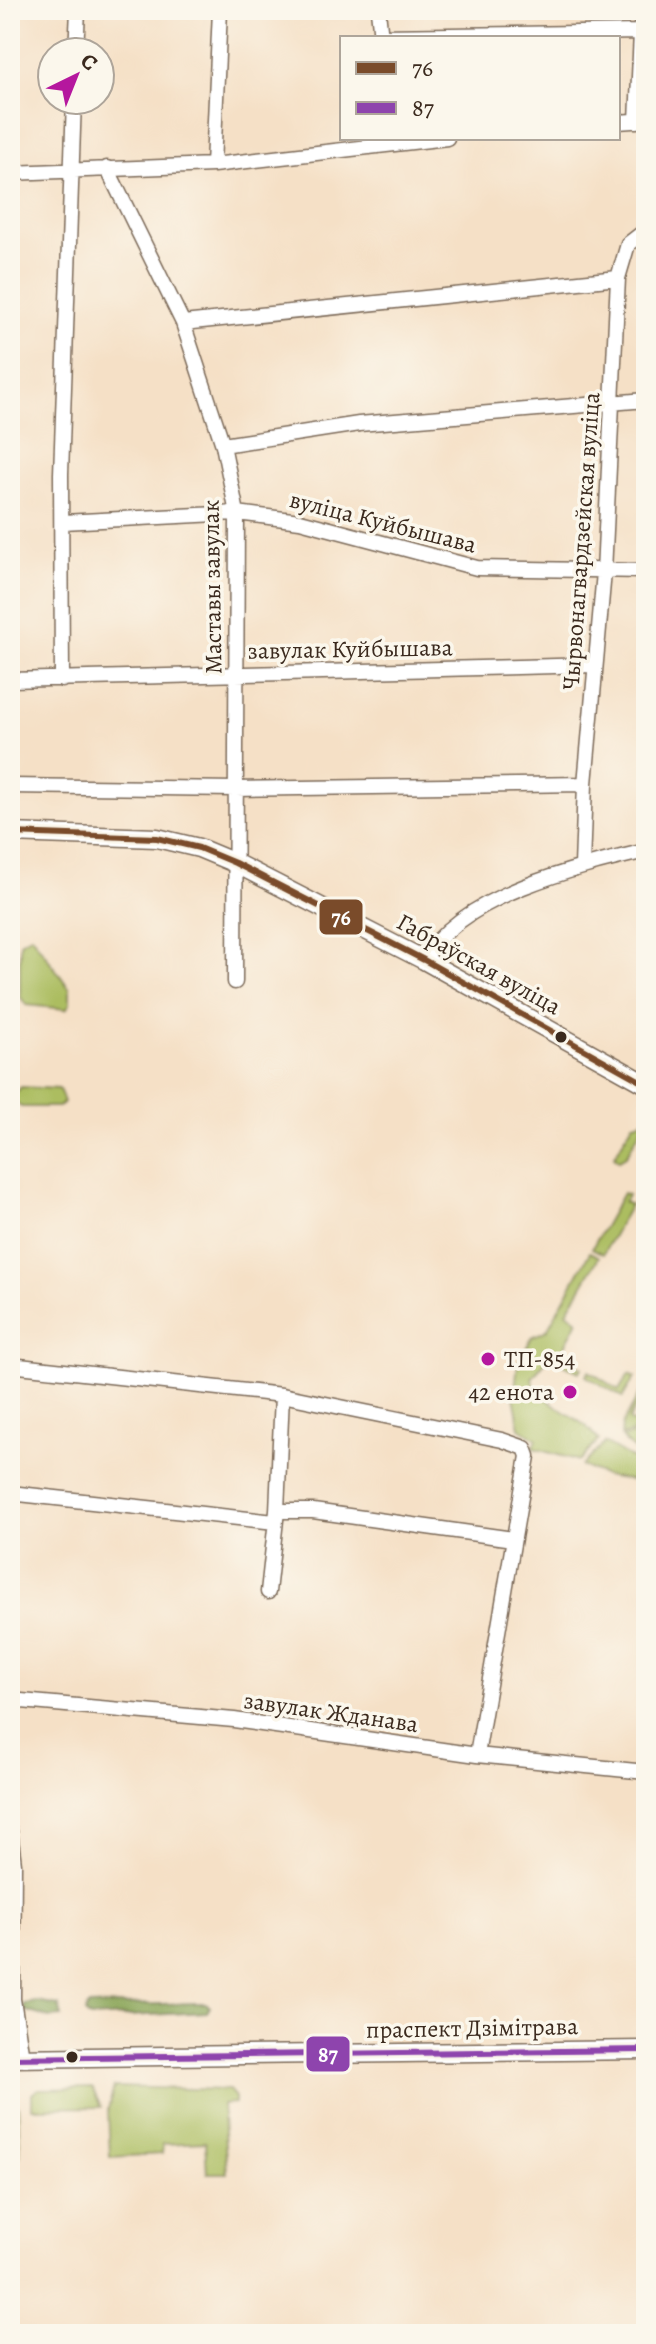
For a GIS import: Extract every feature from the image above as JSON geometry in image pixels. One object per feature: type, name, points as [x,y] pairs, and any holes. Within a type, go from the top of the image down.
[{"type":"main road","name":"Габраўская вуліца","points":[[10,833],[157,838],[199,848],[235,863],[424,960],[646,1084]]},
{"type":"main road","name":"праспект Дзімітрава","points":[[16,2058],[646,2050]]},
{"type":"street","points":[[77,36],[78,10]]},
{"type":"street","points":[[213,165],[220,10]]},
{"type":"street","points":[[378,10],[381,36]]},
{"type":"street","points":[[620,122],[642,120],[642,10]]},
{"type":"street","points":[[433,36],[641,32]]},
{"type":"street","points":[[62,680],[61,474],[73,116]]},
{"type":"street","points":[[10,173],[71,168],[213,165],[403,140]]},
{"type":"street","name":"Маставы завулак","points":[[107,168],[183,323],[223,445],[237,513],[235,982]]},
{"type":"street","name":"Чырвонагвардзейская вуліца","points":[[582,866],[585,784],[604,572],[618,278],[628,244],[646,230]]},
{"type":"street","points":[[183,323],[618,278]]},
{"type":"street","points":[[223,445],[322,428],[646,400]]},
{"type":"street","name":"вуліца Куйбышава","points":[[63,522],[237,513],[300,521],[477,568],[646,571]]},
{"type":"street","name":"завулак Куйбышава","points":[[10,680],[594,665]]},
{"type":"street","points":[[10,786],[235,789],[585,784]]},
{"type":"street","points":[[424,960],[442,933],[469,911],[582,866],[646,851]]},
{"type":"street","points":[[10,1365],[282,1395],[518,1443],[528,1456],[477,1755]]},
{"type":"street","points":[[268,1592],[276,1516],[282,1395]]},
{"type":"street","points":[[10,1493],[276,1516],[313,1511],[513,1539]]},
{"type":"street","name":"завулак Жданава","points":[[10,1700],[234,1720],[477,1755],[646,1772]]},
{"type":"street","points":[[10,1831],[14,1864],[16,2058]]},
{"type":"green space","points":[[31,935],[70,989],[70,1004],[66,1009],[26,1005],[20,996],[20,942]]},
{"type":"green space","points":[[21,1087],[59,1089],[64,1102],[59,1107],[21,1107],[15,1102],[15,1094]]},
{"type":"green space","points":[[646,1120],[626,1156],[619,1160],[614,1157],[633,1123]]},
{"type":"green space","points":[[623,1193],[628,1195],[624,1202],[630,1205],[603,1254],[592,1248]]},
{"type":"green space","points":[[590,1252],[599,1257],[567,1312],[578,1320],[561,1354],[582,1368],[579,1372],[549,1357],[532,1378],[536,1392],[586,1426],[599,1440],[580,1461],[533,1448],[537,1439],[520,1428],[514,1397],[518,1363],[532,1337],[547,1330]]},
{"type":"green space","points":[[589,1371],[619,1390],[629,1374],[635,1377],[623,1397],[586,1376]]},
{"type":"green space","points":[[646,1382],[646,1389],[629,1420],[636,1425],[632,1433],[621,1436],[622,1425]]},
{"type":"green space","points":[[634,1435],[646,1442],[646,1451],[640,1447],[637,1453],[622,1438]]},
{"type":"green space","points":[[605,1443],[646,1467],[646,1483],[605,1476],[582,1466]]},
{"type":"green space","points":[[37,2002],[59,2006],[62,2017],[49,2018],[24,2010],[24,2004]]},
{"type":"green space","points":[[206,2003],[210,2007],[207,2012],[90,2018],[85,2013],[88,2006]]},
{"type":"green space","points":[[114,2087],[229,2090],[235,2097],[235,2103],[222,2104],[227,2173],[207,2173],[205,2142],[163,2144],[162,2154],[110,2157],[108,2109]]},
{"type":"green space","points":[[92,2088],[101,2107],[32,2108],[32,2094],[38,2089]]},
{"type":"green space","points":[[10,2094],[18,2106],[20,2155],[10,2156]]},
{"type":"transit line","name":"76","points":[[10,833],[157,838],[199,848],[235,863],[424,960],[646,1084]]},
{"type":"transit line","name":"87","points":[[10,2058],[646,2050]]},
{"type":"place","name":"ТП-854","points":[[488,1359]]},
{"type":"place","name":"42 енота","points":[[570,1392]]}]
